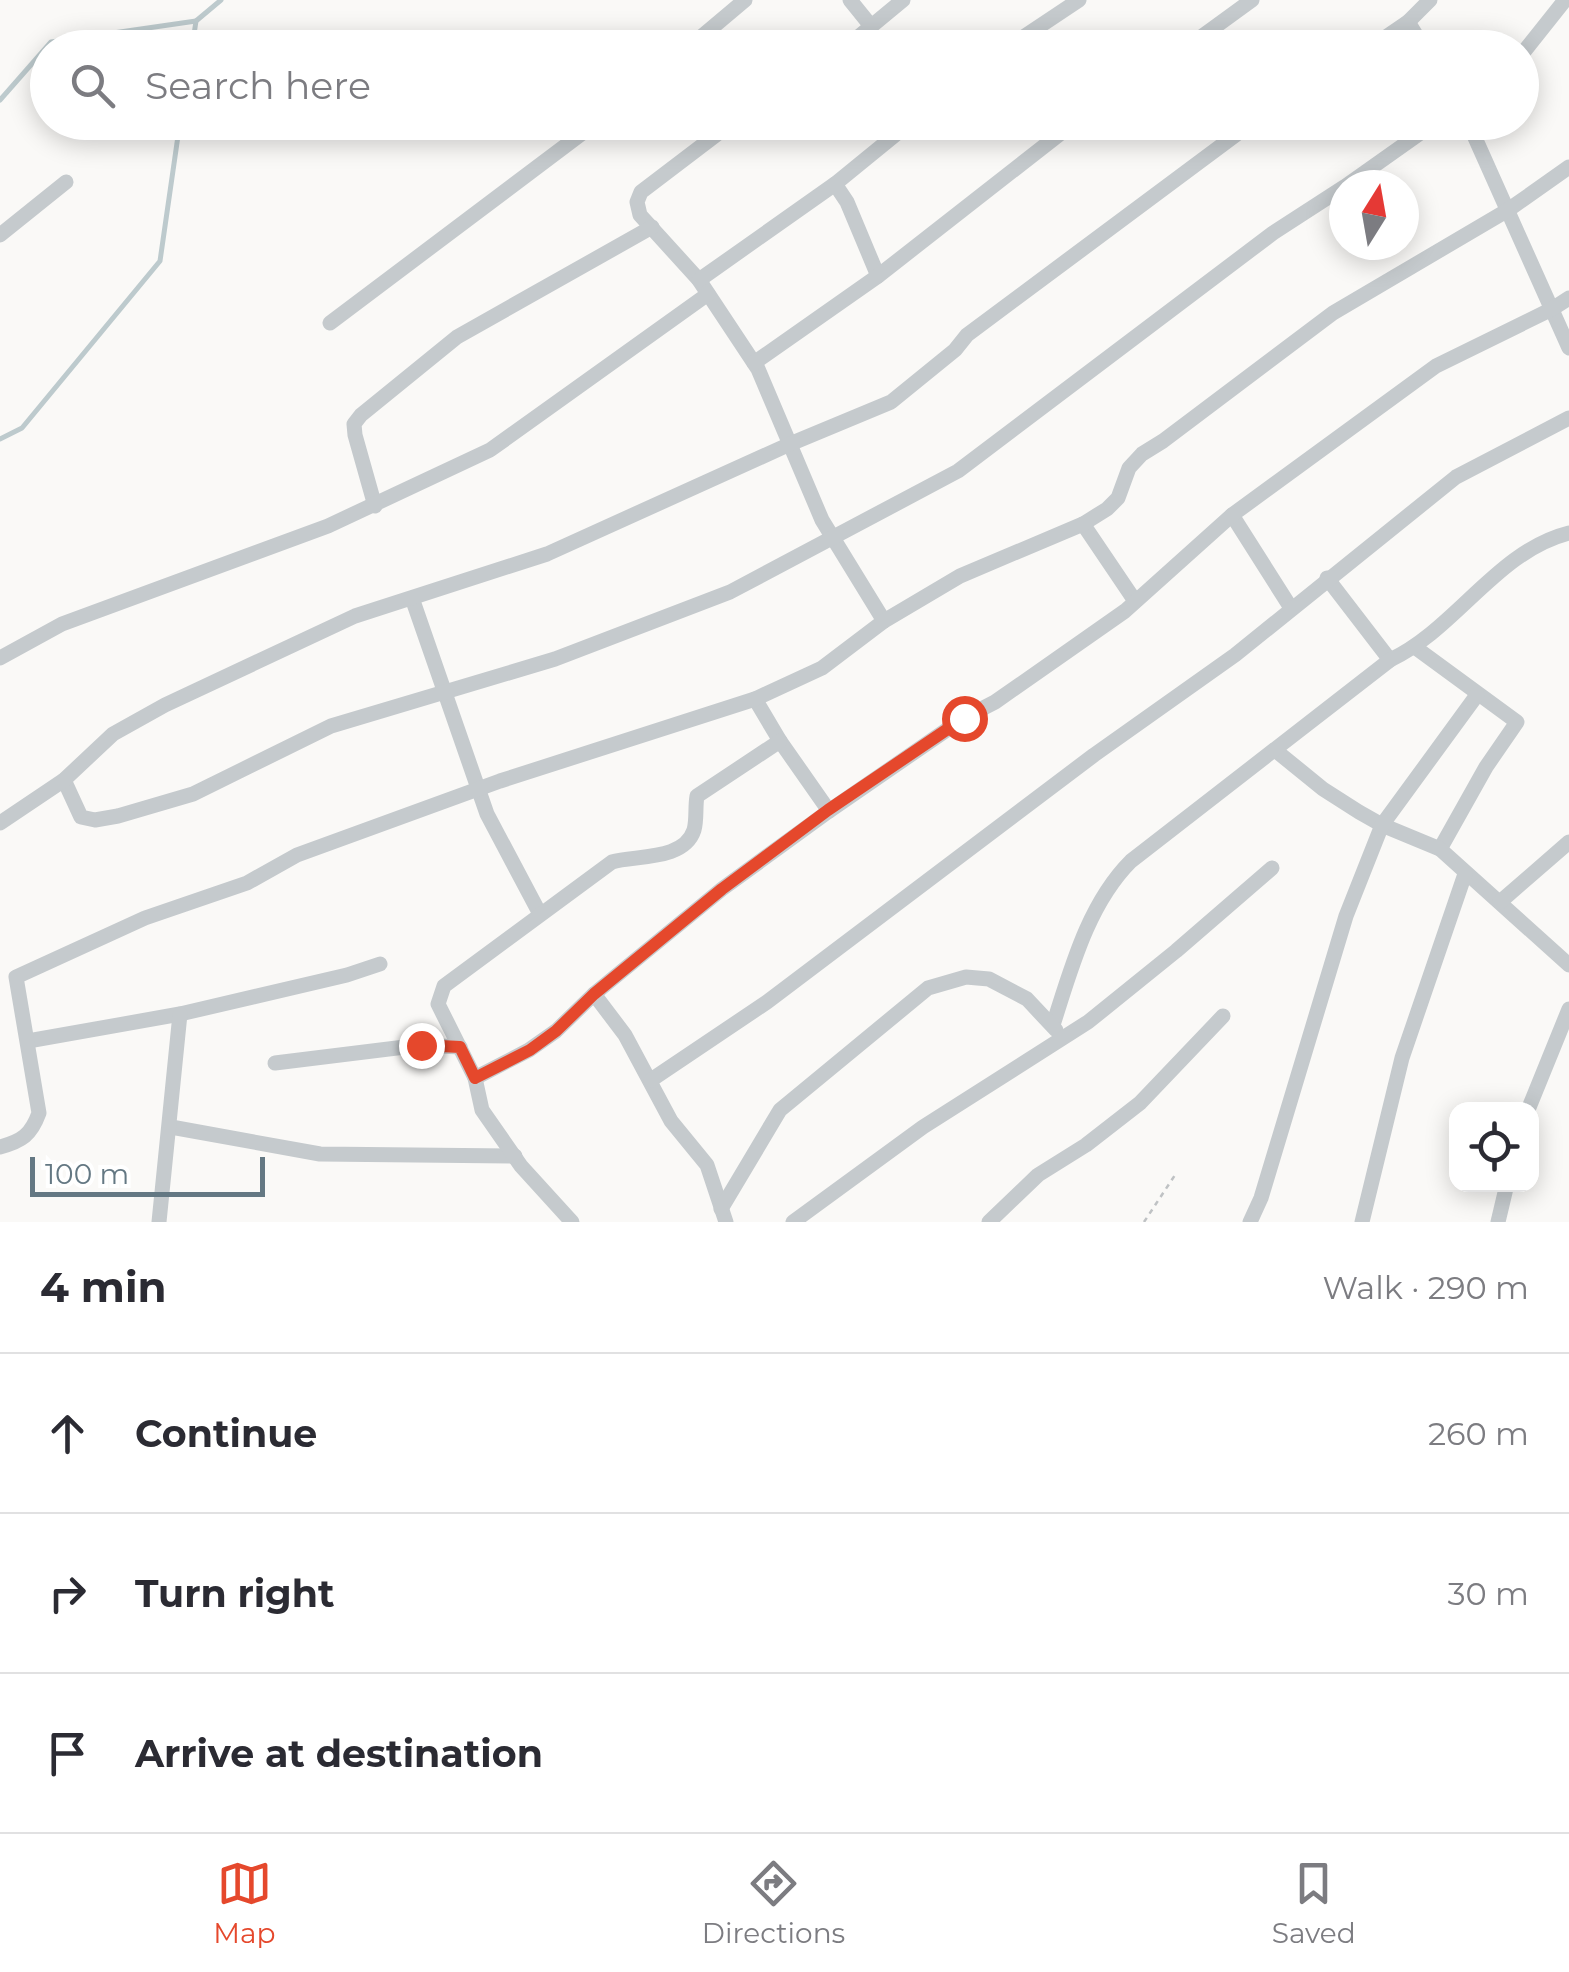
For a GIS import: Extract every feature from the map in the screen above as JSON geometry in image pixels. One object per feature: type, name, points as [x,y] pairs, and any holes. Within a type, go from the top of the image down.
[{"type":"street","points":[[709,30],[745,0]]},
{"type":"street","points":[[850,0],[871,26]]},
{"type":"street","points":[[866,30],[902,0]]},
{"type":"street","points":[[1034,30],[1079,0]]},
{"type":"street","points":[[1211,30],[1252,0]]},
{"type":"street","points":[[1396,30],[1430,0]]},
{"type":"street","points":[[1539,33],[1565,0]]},
{"type":"street","points":[[1408,22],[1413,30]]},
{"type":"street","points":[[330,323],[573,140]]},
{"type":"street","points":[[709,140],[641,192],[637,202],[640,214],[703,287],[754,364],[832,538],[884,621]]},
{"type":"street","points":[[0,658],[62,624],[376,506],[490,450],[889,140]]},
{"type":"street","points":[[754,364],[878,276],[1052,140]]},
{"type":"street","points":[[0,824],[64,780],[113,734],[165,705],[355,616],[547,554],[891,402],[955,350],[967,335],[1229,140]]},
{"type":"street","points":[[1368,170],[1411,140]]},
{"type":"street","points":[[1476,140],[1569,348]]},
{"type":"street","points":[[0,1147],[20,1142],[33,1130],[39,1113],[28,1041],[8,980],[145,918],[247,883],[297,855],[478,789],[755,699],[822,668],[884,621],[960,576],[1083,524],[1107,509],[1118,498],[1130,468],[1142,454],[1333,312],[1508,210],[1569,166]]},
{"type":"street","points":[[0,235],[66,182]]},
{"type":"street","points":[[835,184],[847,202],[878,276]]},
{"type":"street","points":[[64,780],[81,817],[95,820],[118,816],[193,794],[331,726],[555,659],[730,592],[958,471],[1273,233],[1329,197]]},
{"type":"street","points":[[376,506],[355,435],[354,424],[361,415],[457,337],[652,227]]},
{"type":"street","points":[[475,1078],[530,1050],[556,1031],[594,994],[722,889],[828,810],[964,718],[995,702],[1136,602],[1232,515],[1436,366],[1569,298]]},
{"type":"street","points":[[652,1080],[768,1002],[1094,755],[1235,654],[1456,478],[1569,418]]},
{"type":"street","points":[[1232,515],[1291,608]]},
{"type":"street","points":[[1083,524],[1136,602]]},
{"type":"street","points":[[1057,1031],[1070,969],[1117,875],[1131,860],[1390,660],[1416,648],[1539,542],[1569,534]]},
{"type":"street","points":[[1327,578],[1390,660]]},
{"type":"street","points":[[412,598],[487,814],[540,914]]},
{"type":"street","points":[[1416,648],[1517,722],[1486,767],[1440,849]]},
{"type":"street","points":[[1250,1222],[1261,1198],[1346,916],[1382,825],[1477,695]]},
{"type":"street","points":[[755,699],[828,810]]},
{"type":"street","points":[[572,1222],[514,1156],[482,1110],[475,1078],[438,1004],[438,996],[444,986],[612,862],[647,858],[680,846],[694,830],[698,796],[780,741]]},
{"type":"street","points":[[1276,750],[1323,789],[1382,825],[1440,849],[1569,965]]},
{"type":"street","points":[[1500,902],[1569,842]]},
{"type":"street","points":[[793,1222],[1057,1031],[1088,1022],[1272,868]]},
{"type":"street","points":[[1362,1222],[1402,1058],[1466,874]]},
{"type":"street","points":[[28,1041],[180,1014],[347,976],[380,964]]},
{"type":"street","points":[[724,1215],[780,1110],[928,988],[966,977],[988,979],[1027,999],[1057,1031]]},
{"type":"street","points":[[594,994],[625,1035],[671,1122],[708,1165],[724,1215]]},
{"type":"street","points":[[160,1222],[180,1014]]},
{"type":"street","points":[[990,1222],[1038,1175],[1086,1145],[1140,1103],[1223,1016]]},
{"type":"street","points":[[1531,1102],[1567,1018]]},
{"type":"street","points":[[275,1063],[421,1045],[460,1047]]},
{"type":"street","points":[[171,1127],[320,1154],[514,1156]]},
{"type":"street","points":[[1498,1222],[1505,1192]]},
{"type":"path","points":[[1144,1222],[1177,1172]]},
{"type":"waterway","points":[[195,30],[196,21],[221,0]]},
{"type":"waterway","points":[[134,30],[196,21]]},
{"type":"waterway","points":[[0,100],[30,66]]},
{"type":"waterway","points":[[0,439],[22,428],[160,261],[177,140]]},
{"type":"route","points":[[421,1045],[460,1047],[475,1078],[530,1050],[722,889],[828,810],[964,718]]}]
